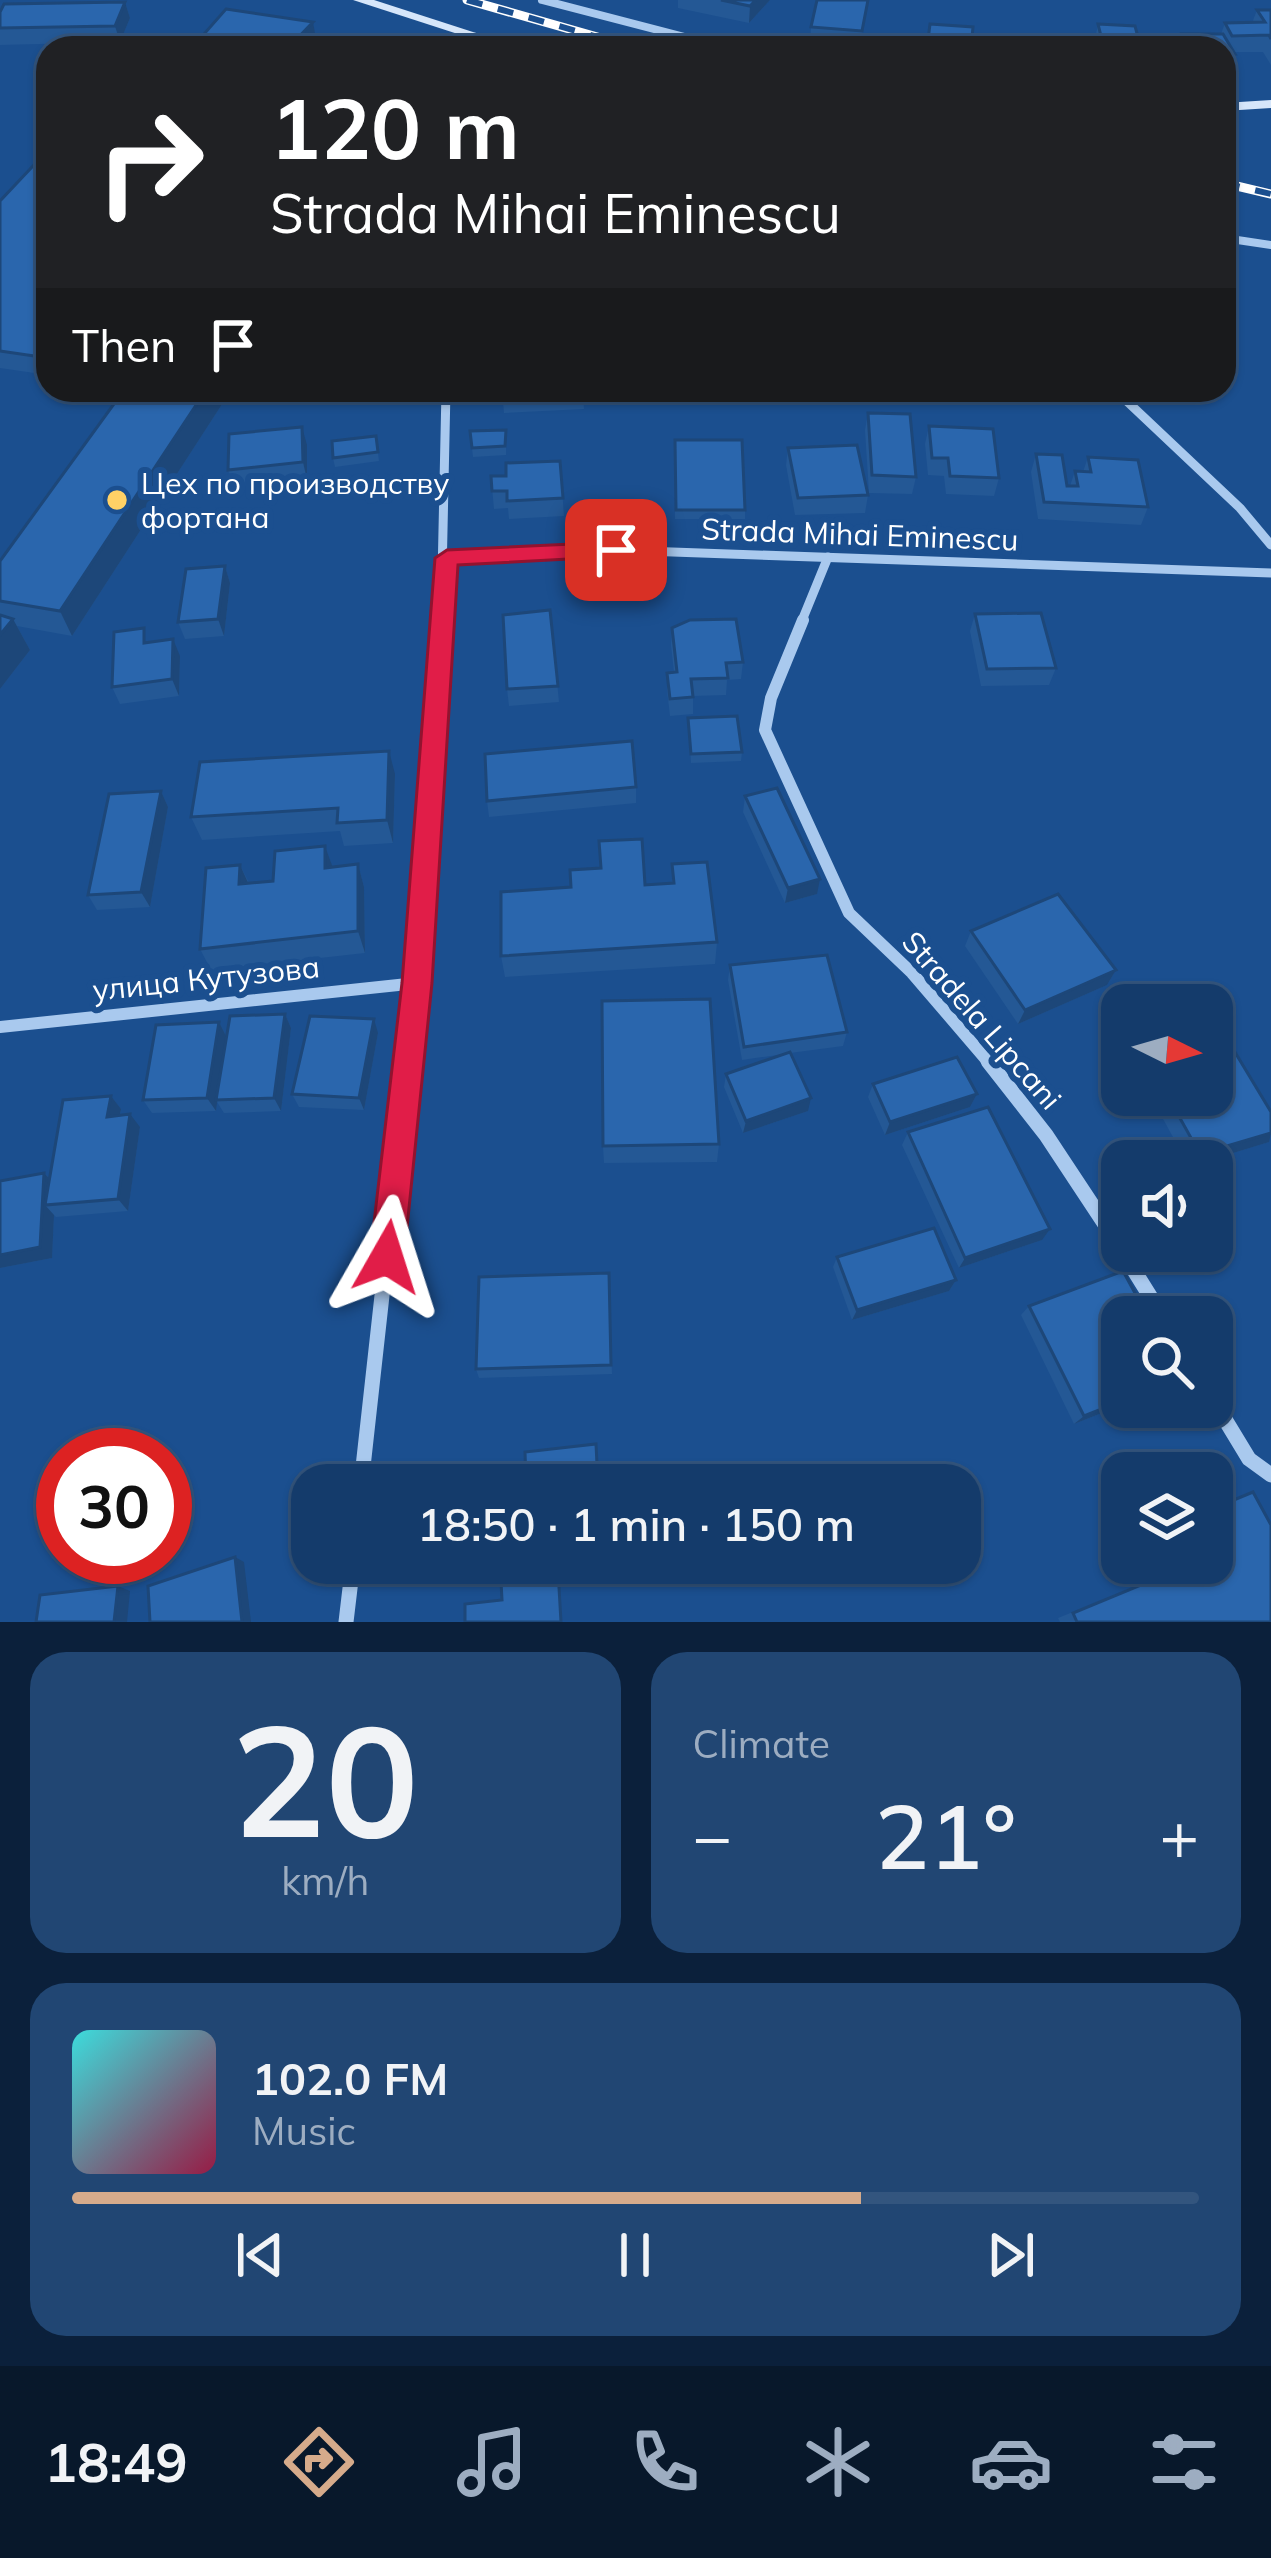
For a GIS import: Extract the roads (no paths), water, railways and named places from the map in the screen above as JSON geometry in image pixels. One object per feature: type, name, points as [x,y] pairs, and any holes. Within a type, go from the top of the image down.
[{"type":"street","points":[[360,0],[473,36]]},
{"type":"street","points":[[542,0],[681,36]]},
{"type":"street","points":[[1236,105],[1271,104]]},
{"type":"street","points":[[1236,240],[1271,245]]},
{"type":"street","points":[[363,1464],[417,983],[447,558],[446,402]]},
{"type":"street","points":[[1128,402],[1240,508],[1271,545]]},
{"type":"street","name":"Strada Mihai Eminescu","points":[[447,558],[616,550],[1271,573]]},
{"type":"street","name":"Stradela Lipcani","points":[[828,556],[771,698],[765,730],[849,913],[912,973],[979,1048],[1046,1135],[1101,1219]]},
{"type":"street","name":"улица Кутузова","points":[[0,1027],[417,983]]},
{"type":"street","points":[[1231,1428],[1250,1459],[1271,1475]]},
{"type":"street","points":[[346,1622],[350,1584]]},
{"type":"railway","points":[[467,0],[594,36]]},
{"type":"railway","points":[[1236,186],[1271,194]]},
{"type":"place","name":"Цех по производству фортана","points":[[117,500]]}]
